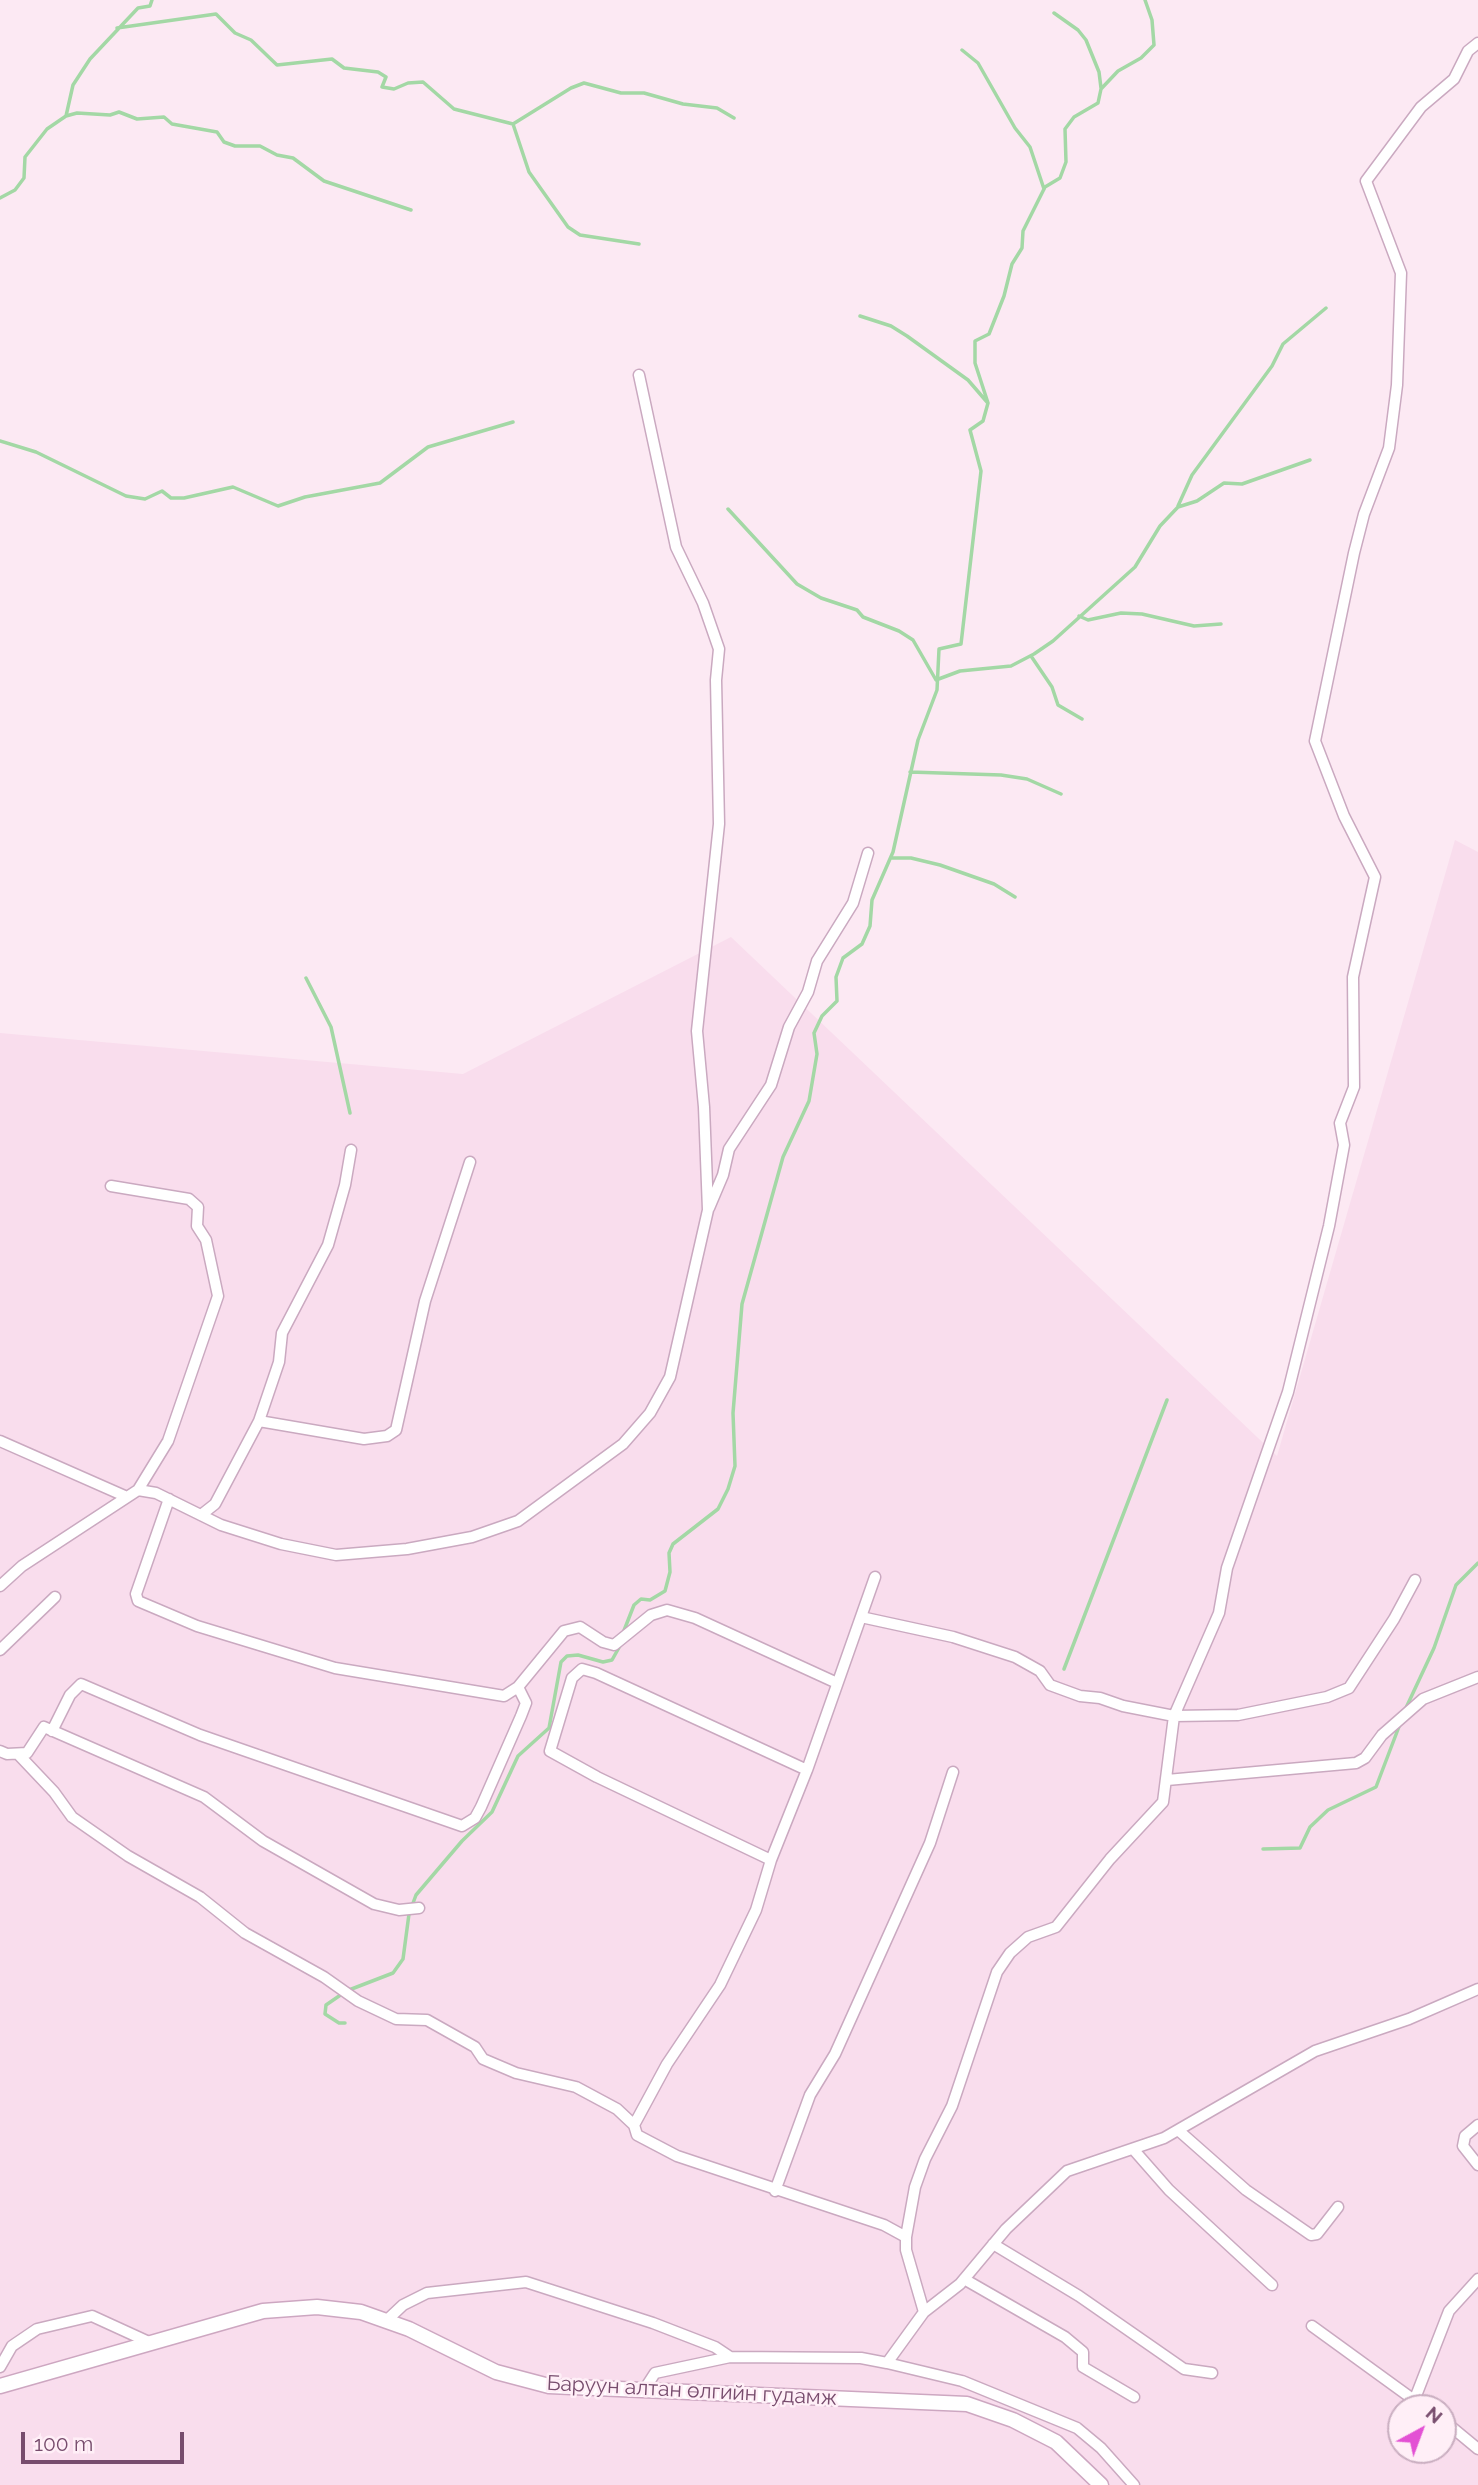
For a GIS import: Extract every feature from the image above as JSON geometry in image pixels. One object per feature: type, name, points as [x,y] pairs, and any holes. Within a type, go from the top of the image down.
[{"type":"main road","name":"Баруун алтан өлгийн гудамж","points":[[0,2386],[263,2311],[317,2307],[361,2312],[496,2372],[549,2386],[967,2403],[1013,2420],[1056,2442],[1098,2481]]},
{"type":"street","points":[[924,2312],[906,2250],[915,2187],[925,2159],[952,2106],[997,1972],[1010,1953],[1028,1937],[1056,1927],[1110,1859],[1164,1802],[1174,1716],[1219,1613],[1227,1568],[1288,1391],[1331,1213],[1344,1145],[1340,1123],[1354,1087],[1353,977],[1375,877],[1344,816],[1315,741],[1354,553],[1364,514],[1390,448],[1397,385],[1401,273],[1366,181],[1421,107],[1454,79],[1468,51],[1478,43]]},
{"type":"street","points":[[639,375],[676,547],[703,603],[719,649],[716,680],[719,824],[697,1031],[704,1107],[708,1210]]},
{"type":"street","points":[[138,1490],[169,1499],[201,1515],[281,1544],[336,1555],[407,1549],[472,1537],[518,1521],[623,1444],[650,1413],[670,1377],[708,1210],[723,1175],[729,1149],[771,1085],[789,1027],[808,992],[817,961],[853,902],[868,853]]},
{"type":"street","points":[[201,1515],[215,1504],[259,1421],[276,1370],[282,1333],[328,1245],[345,1185],[351,1150]]},
{"type":"street","points":[[259,1421],[365,1438],[387,1436],[396,1430],[425,1301],[470,1162]]},
{"type":"street","points":[[0,1586],[22,1566],[138,1490],[168,1441],[218,1296],[206,1240],[197,1226],[198,1207],[189,1199],[111,1186]]},
{"type":"street","points":[[0,1441],[127,1497]]},
{"type":"street","points":[[169,1499],[136,1594],[138,1601],[197,1626],[335,1668],[504,1696],[518,1687],[564,1631],[580,1627],[603,1642],[614,1645],[651,1615],[667,1610],[695,1618],[837,1683]]},
{"type":"street","points":[[634,2125],[667,2064],[720,1985],[756,1910],[771,1860],[807,1770],[875,1577]]},
{"type":"street","points":[[861,1617],[953,1637],[1015,1657],[1040,1671],[1050,1685],[1080,1696],[1100,1698],[1122,1706],[1174,1716],[1238,1715],[1327,1697],[1349,1688],[1394,1619],[1415,1580]]},
{"type":"street","points":[[0,1650],[55,1597]]},
{"type":"street","points":[[771,1860],[597,1777],[550,1751],[572,1678],[582,1669],[596,1673],[807,1770]]},
{"type":"street","points":[[1167,1780],[1356,1763],[1365,1758],[1382,1735],[1423,1699],[1478,1676]]},
{"type":"street","points":[[52,1731],[70,1695],[80,1684],[211,1739],[462,1826],[475,1818],[481,1807],[522,1716],[526,1703],[518,1687]]},
{"type":"street","points":[[0,1751],[27,1753],[44,1727],[204,1797],[263,1841],[374,1904],[399,1910],[419,1908]]},
{"type":"street","points":[[18,1754],[54,1792],[72,1817],[128,1856],[200,1897],[245,1933],[358,2001],[396,2019],[427,2020],[475,2047],[484,2059],[516,2073],[576,2087],[617,2109],[634,2125],[637,2135],[677,2156],[775,2191],[884,2225],[906,2237]]},
{"type":"street","points":[[775,2191],[810,2095],[835,2054],[930,1843],[953,1773]]},
{"type":"street","points":[[887,2363],[924,2312],[964,2279],[1036,2198],[1067,2171],[1133,2149],[1178,2130],[1315,2051],[1409,2019],[1478,1989]]},
{"type":"street","points":[[1478,2125],[1465,2136],[1463,2146],[1478,2165]]},
{"type":"street","points":[[1178,2130],[1211,2162],[1304,2231],[1317,2234],[1338,2207]]},
{"type":"street","points":[[1133,2149],[1169,2190],[1272,2285]]},
{"type":"street","points":[[993,2244],[1079,2296],[1185,2368],[1212,2373]]},
{"type":"street","points":[[964,2279],[1065,2337],[1083,2352],[1083,2367],[1134,2397]]},
{"type":"street","points":[[1418,2394],[1449,2311],[1478,2279]]},
{"type":"street","points":[[386,2321],[403,2305],[427,2293],[526,2282],[653,2323],[715,2347],[730,2357]]},
{"type":"street","points":[[0,2367],[20,2338],[37,2329],[81,2318],[105,2319],[151,2343]]},
{"type":"street","points":[[1312,2326],[1405,2394]]},
{"type":"street","points":[[644,2390],[655,2373],[730,2357],[861,2358],[887,2363],[975,2385],[1077,2428],[1101,2448],[1134,2485]]},
{"type":"street","points":[[1457,2432],[1478,2449]]},
{"type":"shaded area","points":[[1455,840],[1478,852],[1478,2485],[0,2485],[0,1033],[463,1074],[731,937],[1277,1456]]},
{"type":"waterway","points":[[0,198],[15,190],[24,178],[25,157],[47,129],[66,116],[73,85],[90,59],[138,8],[150,6],[152,0]]},
{"type":"waterway","points":[[623,1633],[634,1605],[641,1599],[650,1600],[665,1591],[670,1572],[669,1553],[673,1544],[718,1509],[728,1489],[735,1466],[733,1413],[742,1304],[783,1157],[809,1101],[817,1054],[814,1033],[822,1016],[837,1001],[836,977],[843,958],[862,944],[870,926],[872,900],[893,852],[918,740],[937,690],[939,649],[961,644],[981,471],[970,430],[983,421],[988,403],[975,363],[975,341],[989,334],[1004,296],[1012,264],[1022,248],[1023,231],[1045,187],[1060,178],[1066,162],[1065,129],[1074,117],[1098,103],[1101,89],[1118,71],[1141,58],[1154,45],[1152,20],[1145,0]]},
{"type":"waterway","points":[[1054,13],[1078,30],[1086,40],[1099,72],[1101,88]]},
{"type":"waterway","points":[[117,28],[216,14],[235,33],[251,40],[277,65],[332,59],[344,68],[378,72],[386,77],[382,87],[394,89],[408,83],[423,82],[454,109],[513,124],[571,88],[584,83],[621,93],[644,93],[683,104],[717,108],[734,118]]},
{"type":"waterway","points":[[962,50],[978,63],[1015,128],[1030,147],[1044,189]]},
{"type":"waterway","points":[[66,116],[77,113],[110,115],[119,112],[137,119],[164,117],[172,124],[217,132],[224,142],[235,146],[260,146],[277,155],[293,158],[324,181],[411,210]]},
{"type":"waterway","points":[[513,124],[529,172],[568,227],[580,235],[639,244]]},
{"type":"waterway","points":[[1178,506],[1192,475],[1272,366],[1283,344],[1326,308]]},
{"type":"waterway","points":[[860,316],[891,326],[907,336],[968,380],[987,402]]},
{"type":"waterway","points":[[0,441],[36,452],[126,496],[145,499],[162,491],[171,498],[184,498],[233,487],[278,506],[305,497],[380,483],[428,447],[513,422]]},
{"type":"waterway","points":[[728,509],[797,584],[821,598],[857,610],[863,617],[899,631],[913,640],[936,680],[960,671],[1011,666],[1034,654],[1053,641],[1135,567],[1160,526],[1178,507],[1197,501],[1224,483],[1242,484],[1310,460]]},
{"type":"waterway","points":[[1079,616],[1088,620],[1121,613],[1142,614],[1194,626],[1221,624]]},
{"type":"waterway","points":[[1031,656],[1052,687],[1058,705],[1082,719]]},
{"type":"waterway","points":[[910,772],[1001,775],[1027,779],[1061,794]]},
{"type":"waterway","points":[[891,858],[911,858],[940,865],[994,884],[1015,897]]},
{"type":"waterway","points":[[306,978],[331,1027],[350,1113]]},
{"type":"waterway","points":[[1064,1669],[1167,1400]]},
{"type":"waterway","points":[[1405,1710],[1434,1648],[1456,1585],[1478,1563]]},
{"type":"waterway","points":[[349,1990],[393,1973],[403,1959],[409,1914],[416,1895],[462,1841],[492,1812],[518,1756],[549,1728],[561,1662],[567,1656],[578,1655],[603,1662],[612,1660],[621,1644]]},
{"type":"waterway","points":[[1263,1849],[1300,1848],[1310,1827],[1328,1810],[1376,1787],[1400,1724]]},
{"type":"waterway","points":[[342,1994],[326,2005],[325,2014],[339,2023],[345,2023]]}]
